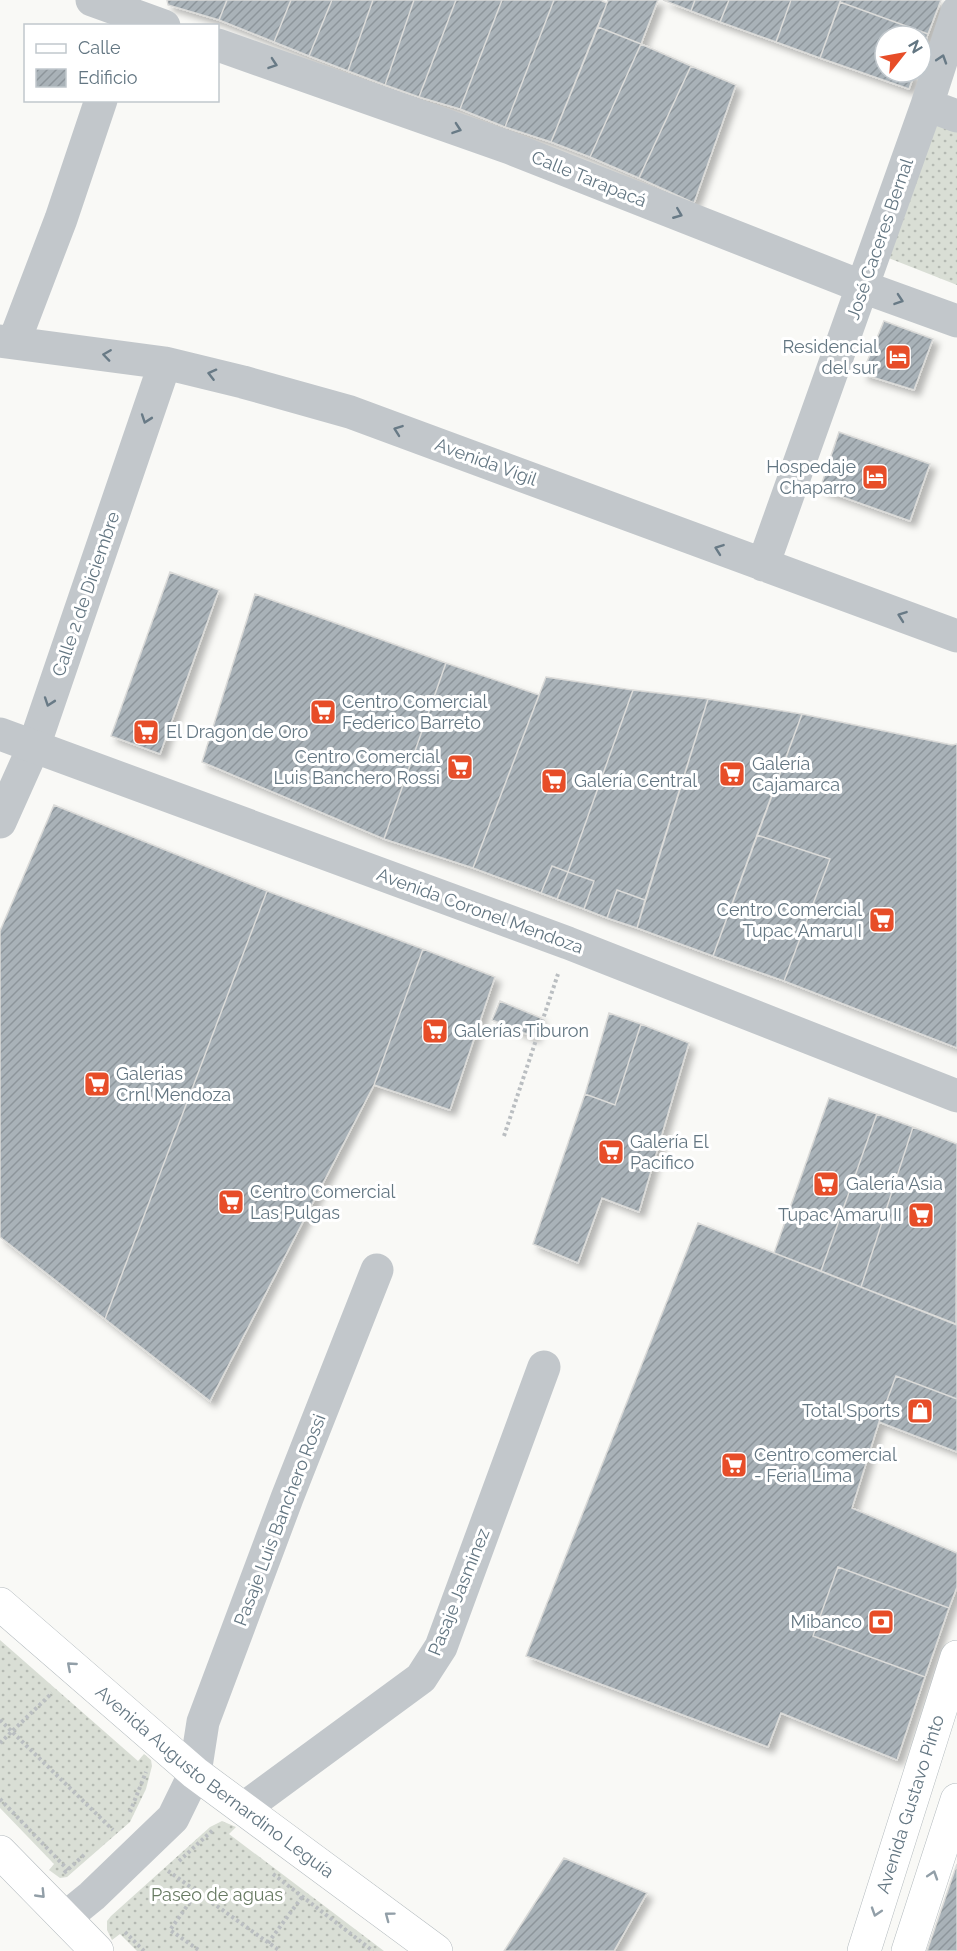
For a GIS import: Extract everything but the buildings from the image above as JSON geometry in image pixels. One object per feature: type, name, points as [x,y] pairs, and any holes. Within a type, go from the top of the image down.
[{"type":"main road","name":"Avenida Augusto Bernardino Leguía","points":[[0,1604],[195,1773],[436,1951]]},
{"type":"main road","name":"Avenida Gustavo Pinto","points":[[864,1951],[957,1657]]},
{"type":"main road","points":[[909,1951],[957,1800]]},
{"type":"main road","points":[[0,1852],[98,1951]]},
{"type":"street","points":[[92,0],[159,24]]},
{"type":"street","name":"José Caceres Bernal","points":[[763,565],[927,105],[957,12]]},
{"type":"street","name":"Calle Tarapacá","points":[[219,45],[510,148],[863,287],[957,321]]},
{"type":"street","points":[[7,341],[61,219],[100,102]]},
{"type":"street","points":[[927,105],[957,116]]},
{"type":"street","name":"Avenida Vigil","points":[[7,341],[165,363],[350,412],[957,636]]},
{"type":"street","name":"Calle 2 de Diciembre","points":[[0,822],[34,746],[165,363]]},
{"type":"street","name":"Avenida Coronel Mendoza","points":[[0,734],[568,943],[957,1096]]},
{"type":"street","name":"Pasaje Luis Banchero Rossi","points":[[65,1918],[92,1896],[173,1818],[195,1773],[203,1722],[287,1498],[377,1270]]},
{"type":"street","name":"Pasaje Jasminez","points":[[244,1808],[421,1678],[441,1647],[544,1366]]},
{"type":"path","points":[[504,1136],[568,943]]},
{"type":"path","points":[[0,1743],[52,1693]]},
{"type":"path","points":[[0,1720],[113,1830]]},
{"type":"path","points":[[126,1819],[148,1767]]},
{"type":"path","points":[[0,1799],[71,1874]]},
{"type":"path","points":[[106,1836],[120,1824]]},
{"type":"path","points":[[210,1827],[223,1836]]},
{"type":"path","points":[[59,1877],[90,1850]]},
{"type":"path","points":[[267,1870],[373,1951]]},
{"type":"path","points":[[168,1871],[280,1951]]},
{"type":"path","points":[[197,1892],[170,1930],[200,1951]]},
{"type":"path","points":[[268,1942],[302,1897]]},
{"type":"green space","points":[[935,122],[957,130],[957,285],[886,257]]},
{"type":"green space","points":[[0,1640],[138,1761],[144,1754],[151,1760],[152,1766],[146,1789],[130,1822],[67,1877],[60,1878],[49,1870],[54,1864],[0,1808]]},
{"type":"green space","name":"Paseo de aguas","points":[[222,1821],[236,1827],[229,1834],[384,1951],[137,1951],[120,1934],[112,1940],[107,1930],[107,1921],[111,1916],[210,1827]]},
{"type":"place","name":"Residencial del sur","points":[[898,357]]},
{"type":"place","name":"Hospedaje Chaparro","points":[[875,477]]},
{"type":"place","name":"Centro Comercial Federico Barreto","points":[[323,712]]},
{"type":"place","name":"El Dragon de Oro","points":[[146,732]]},
{"type":"place","name":"Centro Comercial Luis Banchero Rossi","points":[[460,767]]},
{"type":"place","name":"Galería Cajamarca","points":[[732,774]]},
{"type":"place","name":"Galería Central","points":[[554,781]]},
{"type":"place","name":"Centro Comercial Tupac Amaru I","points":[[882,920]]},
{"type":"place","name":"Galerías Tiburon","points":[[435,1031]]},
{"type":"place","name":"Galerias Crnl Mendoza","points":[[97,1084]]},
{"type":"place","name":"Galería El Pacifico","points":[[611,1152]]},
{"type":"place","name":"Galería Asia","points":[[826,1184]]},
{"type":"place","name":"Centro Comercial Las Pulgas","points":[[231,1202]]},
{"type":"place","name":"Tupac Amaru II","points":[[921,1215]]},
{"type":"place","name":"Total Sports","points":[[920,1411]]},
{"type":"place","name":"Centro comercial - Feria Lima","points":[[734,1465]]},
{"type":"place","name":"Mibanco","points":[[881,1622]]}]
